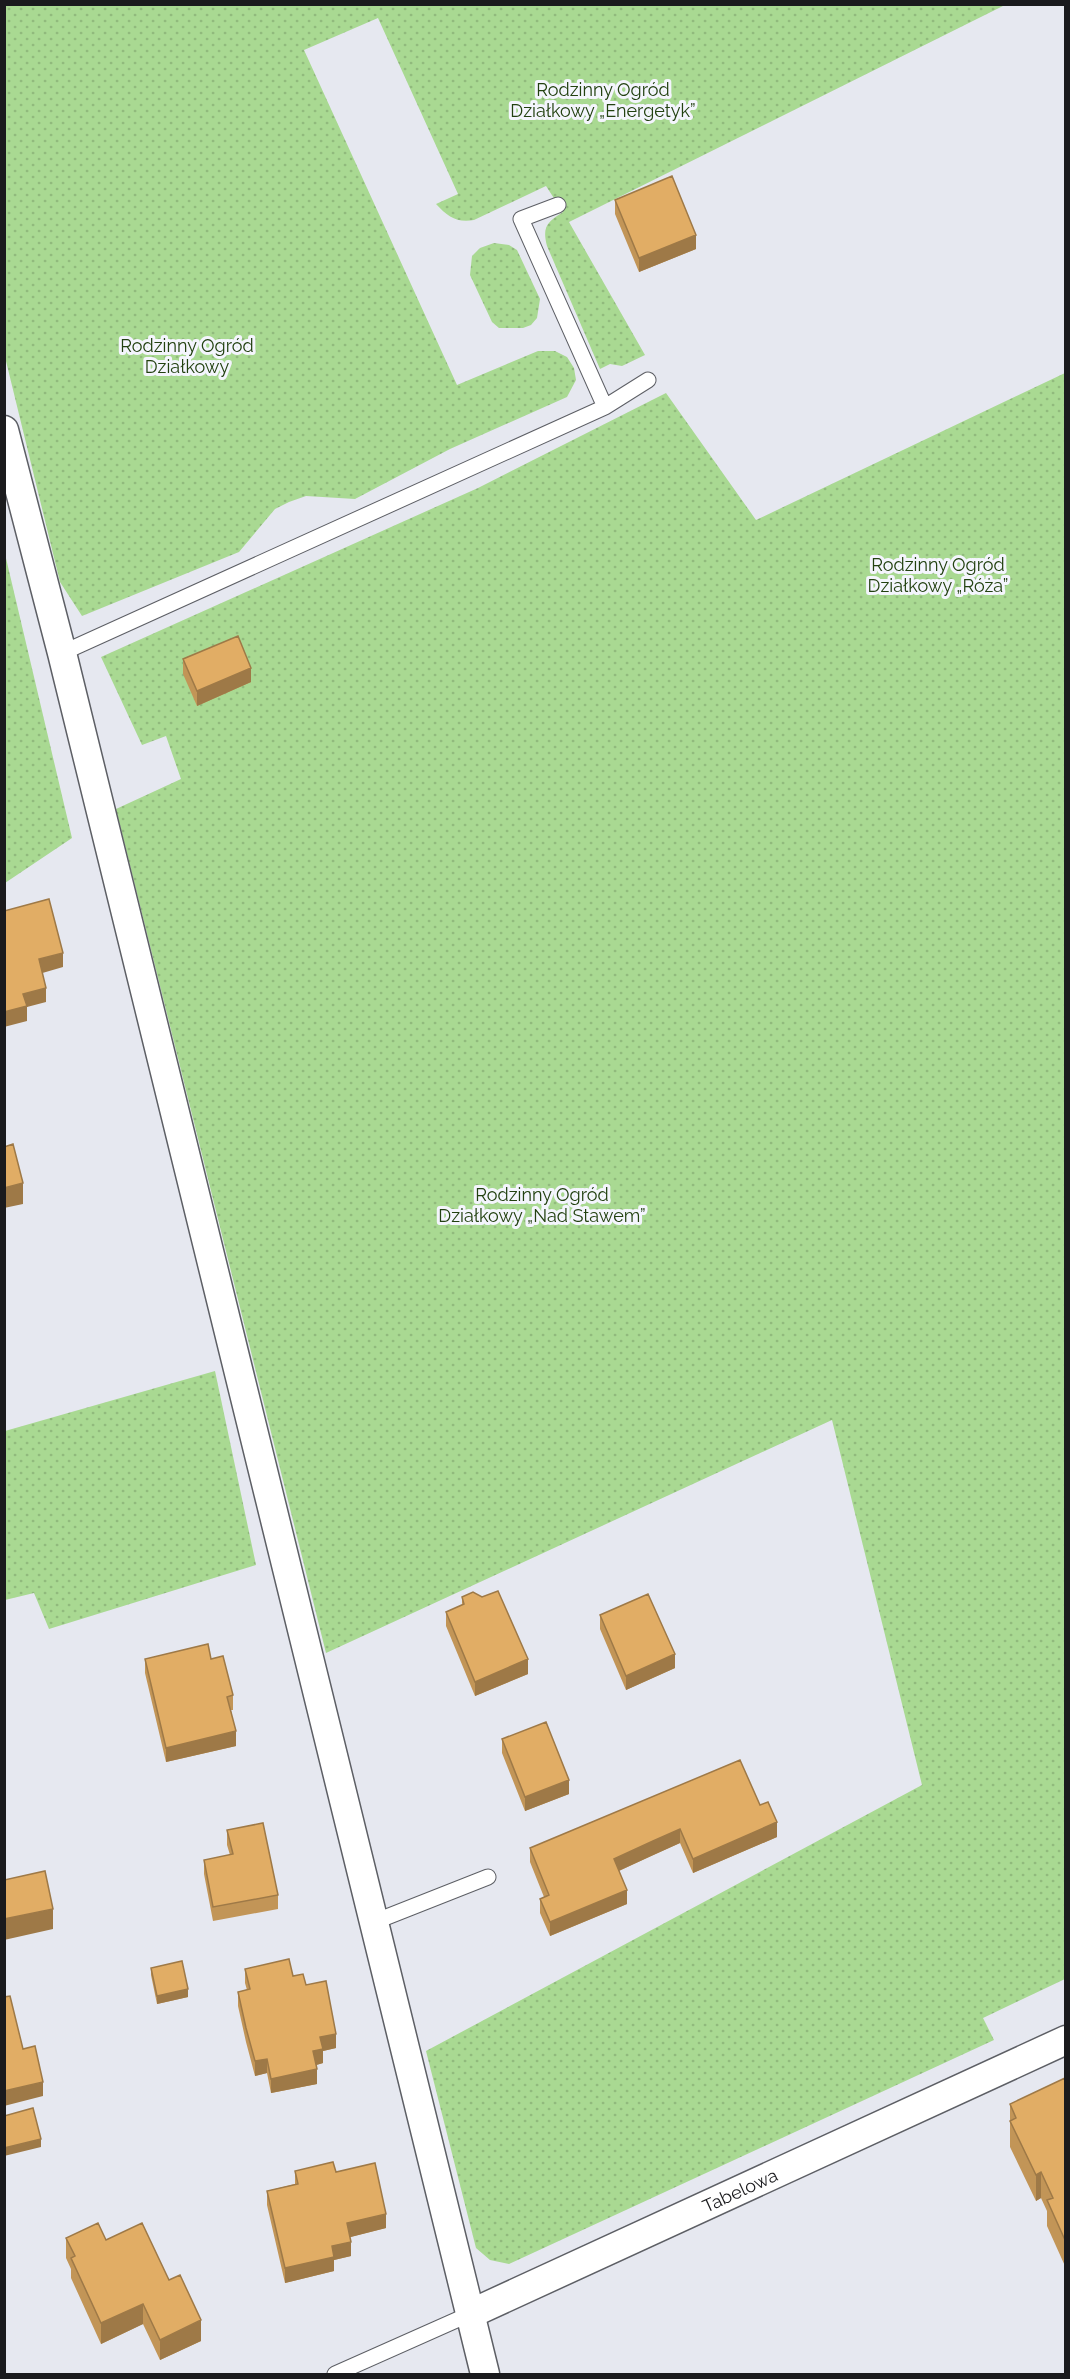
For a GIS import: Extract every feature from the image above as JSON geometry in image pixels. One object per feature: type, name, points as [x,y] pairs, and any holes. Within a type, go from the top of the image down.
[{"type":"street","points":[[4,430],[62,653],[485,2374]]},
{"type":"street","name":"Tabelowa","points":[[470,2314],[1065,2040]]},
{"type":"lane","points":[[558,204],[520,219],[605,407]]},
{"type":"lane","points":[[62,653],[605,407],[648,380]]},
{"type":"lane","points":[[374,1922],[488,1877]]},
{"type":"lane","points":[[335,2374],[470,2314]]},
{"type":"green space","points":[[4,5],[1005,5],[569,222],[645,355],[622,366],[610,364],[600,369],[547,246],[545,234],[547,226],[563,212],[546,186],[474,220],[463,221],[453,218],[436,204],[458,194],[378,18],[304,50],[457,385],[538,351],[555,351],[567,357],[574,368],[576,380],[567,397],[450,449],[355,499],[306,496],[289,502],[275,509],[239,552],[82,616],[60,582],[5,357]]},
{"type":"green space","points":[[494,243],[509,245],[517,250],[540,299],[537,318],[531,325],[523,328],[499,328],[492,322],[470,275],[472,256],[480,248]]},
{"type":"green space","name":"Rodzinny Ogród Działkowy „Nad Stawem”","points":[[1065,373],[1065,1979],[983,2018],[994,2040],[509,2264],[490,2260],[476,2248],[426,2051],[922,1785],[832,1420],[326,1653],[116,809],[181,779],[166,736],[142,745],[101,657],[478,488],[666,393],[756,520]]},
{"type":"green space","points":[[5,554],[72,838],[4,883]]},
{"type":"green space","points":[[215,1371],[256,1565],[49,1629],[34,1593],[5,1600],[5,1431]]},
{"type":"building","points":[[672,176],[696,235],[639,258],[615,200]]},
{"type":"building","points":[[238,636],[251,668],[197,691],[183,659]]},
{"type":"building","points":[[49,899],[63,953],[39,959],[46,988],[23,994],[27,1006],[4,1012],[4,911]]},
{"type":"building","points":[[13,1144],[23,1183],[4,1188],[4,1147]]},
{"type":"building","points":[[498,1591],[528,1659],[475,1682],[446,1612],[464,1604],[462,1597],[473,1592],[482,1597]]},
{"type":"building","points":[[648,1594],[675,1654],[626,1676],[600,1615]]},
{"type":"building","points":[[208,1644],[211,1659],[223,1656],[233,1695],[227,1697],[236,1731],[166,1748],[145,1659]]},
{"type":"building","points":[[546,1722],[569,1780],[525,1797],[502,1739]]},
{"type":"building","points":[[740,1760],[760,1805],[768,1802],[777,1822],[693,1859],[680,1829],[614,1859],[627,1890],[550,1922],[540,1899],[549,1895],[530,1848]]},
{"type":"building","points":[[263,1823],[278,1895],[213,1907],[204,1860],[233,1854],[227,1830]]},
{"type":"building","points":[[45,1871],[53,1909],[4,1919],[4,1880]]},
{"type":"building","points":[[289,1959],[293,1976],[303,1974],[306,1985],[326,1981],[336,2034],[320,2037],[323,2049],[313,2051],[317,2069],[271,2079],[267,2059],[255,2061],[238,1992],[250,1989],[245,1969]]},
{"type":"building","points":[[182,1961],[188,1989],[157,1996],[151,1968]]},
{"type":"building","points":[[10,1996],[23,2049],[35,2046],[43,2082],[4,2091],[4,1997]]},
{"type":"building","points":[[1065,2078],[1065,2240],[1047,2200],[1053,2198],[1041,2172],[1036,2175],[1010,2121],[1016,2118],[1010,2104]]},
{"type":"building","points":[[33,2108],[41,2139],[4,2148],[4,2116]]},
{"type":"building","points":[[333,2162],[336,2172],[375,2163],[386,2214],[347,2223],[351,2242],[332,2246],[334,2257],[285,2268],[267,2191],[298,2184],[295,2171]]},
{"type":"building","points":[[98,2223],[106,2240],[142,2223],[169,2280],[180,2275],[201,2320],[160,2340],[143,2304],[101,2323],[71,2258],[75,2256],[66,2238]]},
{"type":"park label","name":"Rodzinny Ogród Działkowy „Energetyk”","points":[[603,100]]},
{"type":"park label","name":"Rodzinny Ogród Działkowy","points":[[187,355]]},
{"type":"park label","name":"Rodzinny Ogród Działkowy „Róża”","points":[[938,574]]}]
